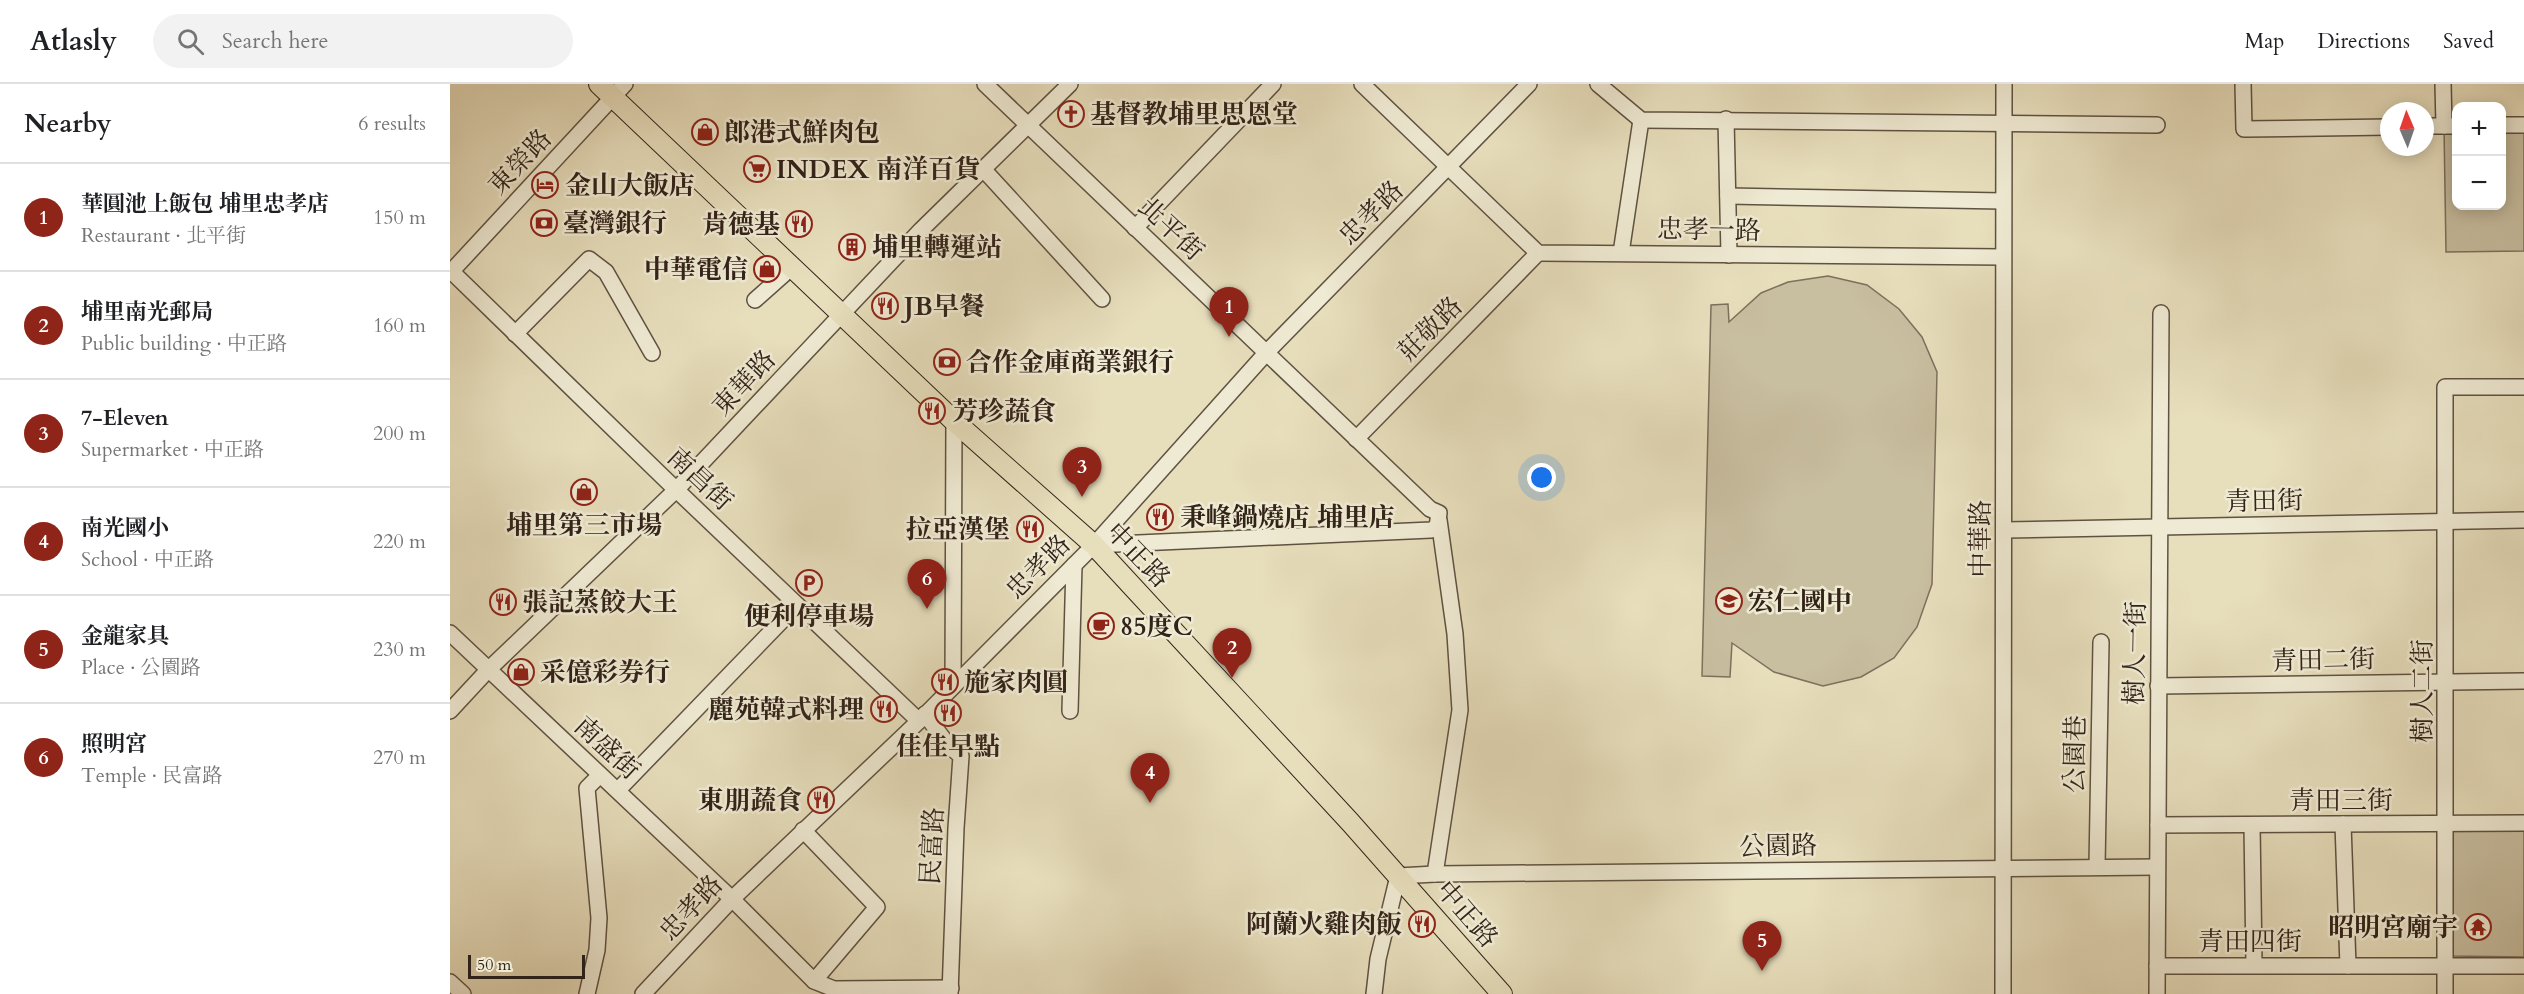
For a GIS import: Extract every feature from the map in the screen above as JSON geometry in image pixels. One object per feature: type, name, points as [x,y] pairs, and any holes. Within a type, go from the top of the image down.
[{"type":"main road","name":"中正路","points":[[612,88],[790,268],[954,421],[1094,545],[1398,876],[1502,994]]},
{"type":"street","name":"北平街","points":[[985,84],[1434,514]]},
{"type":"street","name":"東華路","points":[[450,711],[488,670],[677,489],[921,230],[1070,84]]},
{"type":"street","points":[[1135,228],[1273,84]]},
{"type":"street","points":[[1362,84],[1450,166],[1538,253]]},
{"type":"street","name":"忠孝路","points":[[643,994],[732,899],[922,718],[1094,545],[1267,352],[1529,84]]},
{"type":"street","points":[[1598,84],[1641,120],[1726,119],[2157,125]]},
{"type":"street","name":"中華路","points":[[2004,84],[2004,994]]},
{"type":"street","points":[[2243,84],[2244,129],[2380,127]]},
{"type":"street","points":[[2434,126],[2450,126],[2443,84]]},
{"type":"street","name":"東榮路","points":[[451,272],[612,88]]},
{"type":"street","points":[[1726,119],[1729,255]]},
{"type":"street","points":[[1621,254],[1641,120]]},
{"type":"street","points":[[2506,125],[2524,125]]},
{"type":"street","points":[[984,170],[1102,299]]},
{"type":"street","points":[[1728,196],[2003,201]]},
{"type":"street","name":"忠孝一路","points":[[1538,253],[2003,257]]},
{"type":"street","name":"莊敬路","points":[[1356,439],[1538,253]]},
{"type":"street","points":[[515,334],[589,259],[606,272],[652,353]]},
{"type":"street","points":[[755,300],[790,268]]},
{"type":"street","name":"南昌街","points":[[451,272],[797,605],[922,718]]},
{"type":"street","name":"樹人一街","points":[[2157,994],[2161,313]]},
{"type":"street","name":"樹人二街","points":[[2445,994],[2447,966],[2445,387],[2523,387]]},
{"type":"street","points":[[953,686],[954,421]]},
{"type":"street","points":[[1094,545],[1431,530],[1437,527],[1434,514]]},
{"type":"street","points":[[1434,514],[1455,634],[1460,710],[1435,873]]},
{"type":"street","name":"青田街","points":[[2005,530],[2524,520]]},
{"type":"street","points":[[1070,711],[1074,565]]},
{"type":"street","points":[[618,790],[797,605]]},
{"type":"street","name":"南盛街","points":[[450,633],[618,790],[814,981]]},
{"type":"street","name":"公園巷","points":[[2097,866],[2101,642]]},
{"type":"street","name":"青田二街","points":[[2158,686],[2524,681]]},
{"type":"street","name":"民富路","points":[[922,718],[961,756],[950,991]]},
{"type":"street","points":[[587,994],[597,950],[599,918],[587,788],[600,775]]},
{"type":"street","name":"青田三街","points":[[2158,825],[2524,823]]},
{"type":"street","points":[[2343,824],[2348,966]]},
{"type":"street","points":[[2252,825],[2254,965]]},
{"type":"street","points":[[803,830],[877,907],[814,981],[834,989],[950,991]]},
{"type":"street","name":"公園路","points":[[1398,876],[1435,873],[2157,867]]},
{"type":"street","points":[[1374,994],[1378,959],[1398,876]]},
{"type":"street","name":"青田四街","points":[[2157,966],[2524,966]]},
{"type":"street","points":[[450,982],[463,994]]},
{"type":"shaded area","points":[[2506,125],[2524,125],[2524,251],[2446,252],[2444,126],[2452,126],[2452,210],[2506,210]]},
{"type":"shaded area","points":[[1828,276],[1867,285],[1899,309],[1922,337],[1937,372],[1932,584],[1917,627],[1894,658],[1861,677],[1823,686],[1774,672],[1732,643],[1730,677],[1702,676],[1711,305],[1728,304],[1729,322],[1761,293],[1788,282]]},
{"type":"shaded area","points":[[2524,830],[2524,957],[2451,956],[2451,831]]},
{"type":"place","name":"基督教埔里思恩堂","points":[[1071,114]]},
{"type":"place","name":"郎港式鮮肉包","points":[[705,132]]},
{"type":"place","name":"INDEX 南洋百貨","points":[[757,169]]},
{"type":"place","name":"金山大飯店","points":[[545,185]]},
{"type":"place","name":"臺灣銀行","points":[[544,223]]},
{"type":"place","name":"肯德基","points":[[799,224]]},
{"type":"place","name":"埔里轉運站","points":[[852,247]]},
{"type":"place","name":"中華電信","points":[[767,269]]},
{"type":"place","name":"JB早餐","points":[[885,306]]},
{"type":"place","name":"華圓池上飯包 埔里忠孝店","points":[[1229,337]]},
{"type":"place","name":"合作金庫商業銀行","points":[[947,362]]},
{"type":"place","name":"芳珍蔬食","points":[[932,411]]},
{"type":"place","name":"埔里第三市場","points":[[584,492]]},
{"type":"place","name":"7-Eleven","points":[[1082,497]]},
{"type":"place","name":"秉峰鍋燒店 埔里店","points":[[1160,517]]},
{"type":"place","name":"拉亞漢堡","points":[[1030,529]]},
{"type":"place","name":"便利停車場","points":[[809,583]]},
{"type":"place","name":"宏仁國中","points":[[1729,601]]},
{"type":"place","name":"張記蒸餃大王","points":[[503,602]]},
{"type":"place","name":"照明宮","points":[[927,609]]},
{"type":"place","name":"85度C","points":[[1101,626]]},
{"type":"place","name":"采億彩券行","points":[[521,672]]},
{"type":"place","name":"埔里南光郵局","points":[[1232,678]]},
{"type":"place","name":"施家肉圓","points":[[945,682]]},
{"type":"place","name":"麗苑韓式料理","points":[[884,709]]},
{"type":"place","name":"佳佳早點","points":[[948,713]]},
{"type":"place","name":"東朋蔬食","points":[[821,800]]},
{"type":"place","name":"南光國小","points":[[1150,803]]},
{"type":"place","name":"阿蘭火雞肉飯","points":[[1422,924]]},
{"type":"place","name":"昭明宮廟宇","points":[[2478,927]]},
{"type":"place","name":"金龍家具","points":[[1762,971]]}]
